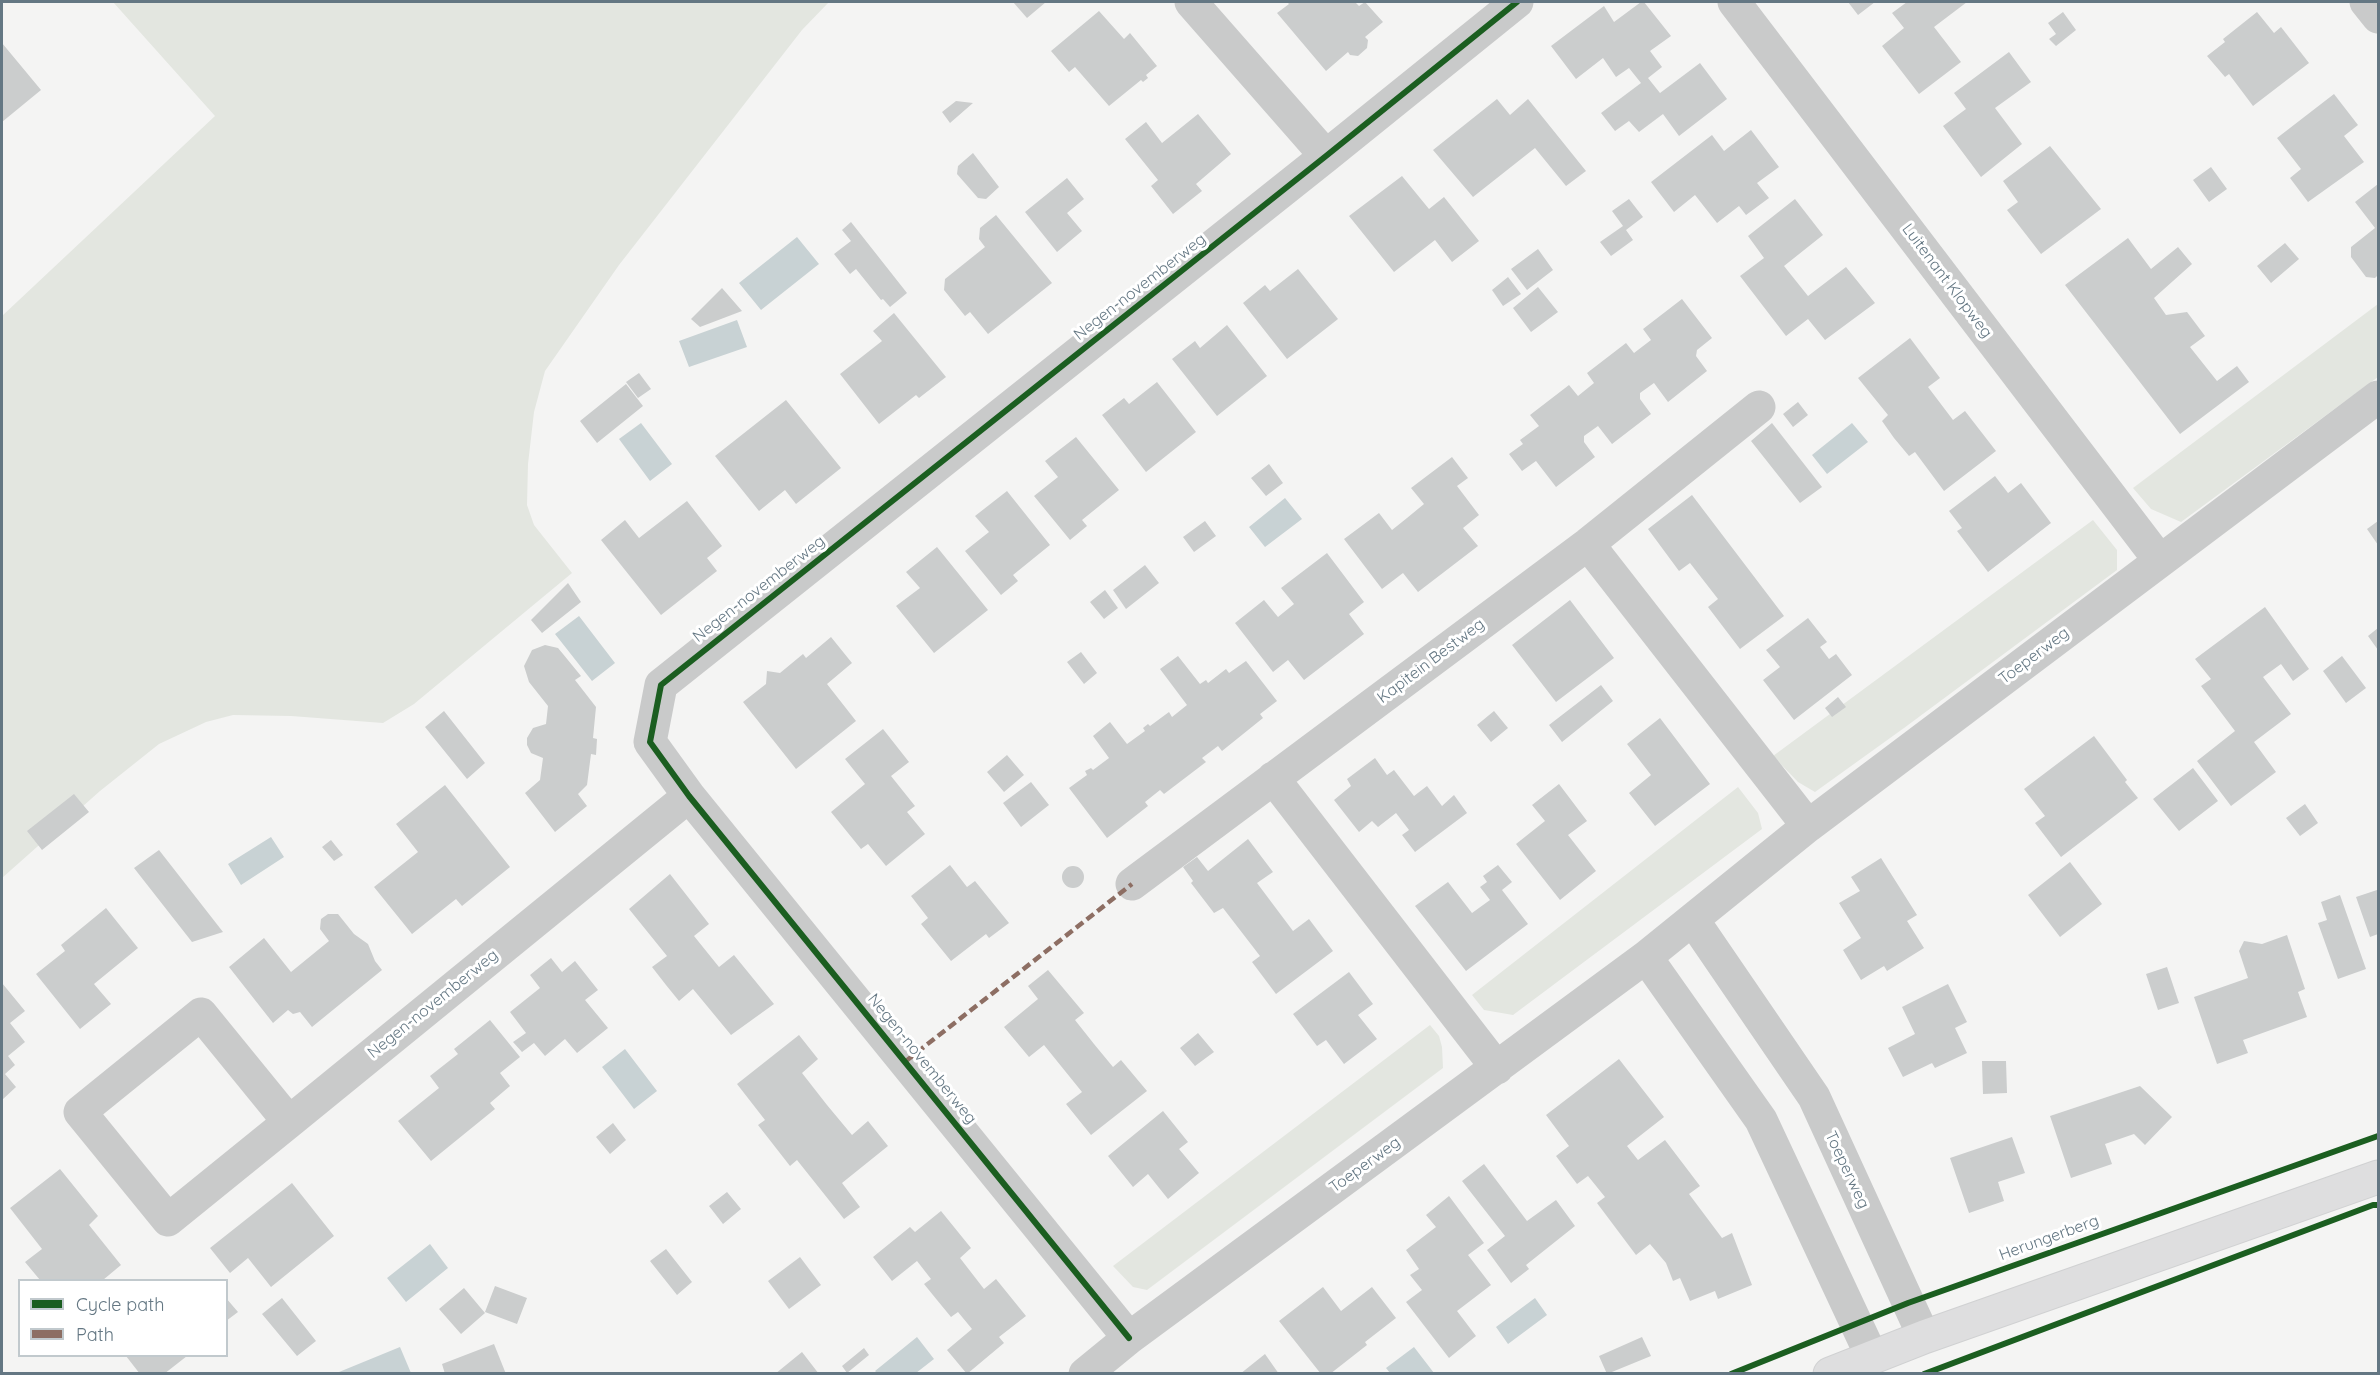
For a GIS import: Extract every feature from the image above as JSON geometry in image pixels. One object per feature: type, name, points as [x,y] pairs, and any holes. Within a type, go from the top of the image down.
[{"type":"main road","points":[[1830,1374],[1924,1337],[2379,1177]]},
{"type":"street","points":[[1191,2],[1326,156]]},
{"type":"street","name":"Negen-novemberweg","points":[[1129,1338],[689,796],[650,742],[661,685],[1517,2]]},
{"type":"street","name":"Luitenant Klopweg","points":[[1734,2],[2160,561]]},
{"type":"street","points":[[2366,2],[2379,17]]},
{"type":"street","name":"Toeperweg","points":[[1085,1374],[1129,1338],[1646,957],[1809,826],[2379,397]]},
{"type":"street","name":"Kapitein Bestweg","points":[[1132,884],[1588,544],[1759,407]]},
{"type":"street","points":[[1588,544],[1809,826]]},
{"type":"street","points":[[1274,778],[1497,1068]]},
{"type":"street","name":"Negen-novemberweg","points":[[289,1122],[201,1014],[80,1112],[168,1220],[289,1122],[689,796]]},
{"type":"street","name":"Toeperweg","points":[[1693,920],[1814,1097],[1924,1337]]},
{"type":"street","points":[[1646,957],[1761,1120],[1872,1357]]},
{"type":"shaded area","points":[[113,2],[829,2],[802,30],[619,265],[545,371],[534,412],[528,464],[527,505],[534,525],[572,573],[414,704],[383,723],[291,716],[233,715],[206,722],[159,744],[100,791],[2,878],[2,316],[215,116]]},
{"type":"shaded area","points":[[797,237],[819,264],[761,310],[739,283]]},
{"type":"shaded area","points":[[2378,304],[2378,377],[2181,522],[2151,509],[2133,488]]},
{"type":"shaded area","points":[[737,320],[747,347],[689,367],[679,341]]},
{"type":"shaded area","points":[[641,423],[672,464],[650,481],[619,439]]},
{"type":"shaded area","points":[[1852,423],[1868,442],[1827,474],[1812,455]]},
{"type":"shaded area","points":[[1285,498],[1302,519],[1265,547],[1249,527]]},
{"type":"shaded area","points":[[2093,520],[2117,550],[2117,570],[1904,728],[1815,792],[1798,782],[1773,756]]},
{"type":"shaded area","points":[[579,616],[615,663],[592,681],[555,634]]},
{"type":"shaded area","points":[[1738,787],[1758,813],[1762,829],[1513,1015],[1484,1010],[1472,995]]},
{"type":"shaded area","points":[[271,837],[284,857],[241,885],[228,864]]},
{"type":"shaded area","points":[[1430,1025],[1439,1036],[1443,1068],[1147,1290],[1133,1287],[1113,1266]]},
{"type":"shaded area","points":[[625,1049],[657,1091],[634,1109],[602,1067]]},
{"type":"shaded area","points":[[430,1244],[448,1268],[406,1302],[387,1278]]},
{"type":"shaded area","points":[[1535,1298],[1547,1315],[1508,1344],[1496,1327]]},
{"type":"shaded area","points":[[917,1337],[934,1359],[916,1373],[877,1373],[875,1371]]},
{"type":"shaded area","points":[[400,1347],[411,1373],[340,1374],[339,1372]]},
{"type":"shaded area","points":[[1414,1347],[1434,1373],[1390,1373],[1386,1368]]},
{"type":"building","points":[[1013,2],[1046,2],[1027,18]]},
{"type":"building","points":[[1287,2],[1355,2],[1359,6],[1365,2],[1383,22],[1365,37],[1368,40],[1367,48],[1358,56],[1350,55],[1348,52],[1326,71],[1277,13],[1289,4]]},
{"type":"building","points":[[1644,2],[1671,36],[1650,51],[1662,67],[1648,78],[1660,93],[1700,63],[1727,99],[1679,136],[1663,114],[1639,132],[1629,121],[1615,131],[1601,113],[1641,83],[1629,68],[1616,77],[1603,58],[1576,79],[1551,46],[1604,6],[1614,22]]},
{"type":"building","points":[[1848,2],[1875,2],[1858,15]]},
{"type":"building","points":[[1907,2],[1967,2],[1934,27],[1961,62],[1919,94],[1882,46],[1904,28],[1892,13]]},
{"type":"building","points":[[1099,11],[1124,39],[1130,33],[1157,66],[1146,75],[1148,78],[1143,82],[1141,80],[1109,106],[1075,67],[1069,72],[1051,51]]},
{"type":"building","points":[[2063,12],[2076,30],[2056,46],[2049,39],[2056,34],[2048,23]]},
{"type":"building","points":[[2257,12],[2274,33],[2281,27],[2309,63],[2253,106],[2229,74],[2225,77],[2207,56],[2225,42],[2223,39]]},
{"type":"building","points":[[2,43],[41,90],[2,122]]},
{"type":"building","points":[[2009,52],[2031,82],[1995,108],[2022,144],[1981,177],[1943,126],[1966,109],[1954,93]]},
{"type":"building","points":[[2334,94],[2358,125],[2344,136],[2364,162],[2308,202],[2290,178],[2301,169],[2277,138]]},
{"type":"building","points":[[1497,99],[1510,115],[1528,99],[1586,171],[1566,186],[1535,148],[1473,197],[1433,150]]},
{"type":"building","points":[[956,101],[973,103],[950,123],[942,112]]},
{"type":"building","points":[[1198,114],[1231,154],[1196,184],[1202,191],[1173,214],[1151,186],[1158,180],[1125,139],[1146,122],[1162,143]]},
{"type":"building","points":[[1751,130],[1779,167],[1757,183],[1769,198],[1746,215],[1739,206],[1717,223],[1695,195],[1674,212],[1651,182],[1712,135],[1724,151]]},
{"type":"building","points":[[2050,146],[2101,209],[2041,254],[2007,210],[2018,202],[2003,181]]},
{"type":"building","points":[[973,153],[999,187],[986,199],[978,198],[957,174],[958,166]]},
{"type":"building","points":[[2211,167],[2227,189],[2209,202],[2193,180]]},
{"type":"building","points":[[1402,176],[1429,209],[1444,197],[1479,241],[1452,262],[1435,240],[1394,272],[1349,216]]},
{"type":"building","points":[[1067,178],[1084,199],[1067,213],[1082,231],[1057,252],[1025,212]]},
{"type":"building","points":[[2378,184],[2378,275],[2375,278],[2366,277],[2351,257],[2351,247],[2375,228],[2355,202]]},
{"type":"building","points":[[1629,199],[1643,217],[1626,230],[1633,240],[1611,256],[1600,242],[1623,226],[1612,211]]},
{"type":"building","points":[[1795,199],[1823,235],[1784,266],[1808,296],[1846,267],[1875,303],[1825,340],[1808,319],[1786,336],[1740,276],[1764,258],[1748,236]]},
{"type":"building","points":[[996,215],[1052,283],[988,334],[970,312],[965,316],[944,290],[945,279],[985,247],[979,239],[980,228]]},
{"type":"building","points":[[851,222],[907,293],[890,307],[883,299],[881,300],[856,269],[850,274],[834,254],[851,241],[842,230]]},
{"type":"building","points":[[2128,238],[2151,269],[2178,247],[2192,264],[2154,298],[2166,315],[2187,312],[2205,336],[2190,347],[2217,381],[2237,366],[2249,382],[2180,434],[2065,285]]},
{"type":"building","points":[[2285,243],[2299,259],[2271,283],[2257,266]]},
{"type":"building","points":[[1538,249],[1553,270],[1527,290],[1511,269]]},
{"type":"building","points":[[1298,269],[1338,319],[1287,359],[1243,303],[1265,285],[1270,291]]},
{"type":"building","points":[[1508,277],[1521,294],[1503,306],[1492,290]]},
{"type":"building","points":[[1538,287],[1558,312],[1531,332],[1513,308]]},
{"type":"building","points":[[722,288],[742,311],[700,327],[691,319]]},
{"type":"building","points":[[1682,299],[1712,338],[1697,350],[1696,356],[1707,371],[1668,402],[1654,383],[1640,393],[1640,399],[1651,414],[1612,444],[1598,426],[1584,436],[1584,442],[1595,457],[1556,487],[1536,461],[1522,471],[1509,454],[1523,444],[1520,440],[1539,426],[1530,415],[1569,385],[1578,396],[1594,383],[1587,373],[1626,343],[1634,353],[1651,340],[1643,329]]},
{"type":"building","points":[[894,313],[946,377],[919,398],[916,395],[879,424],[840,374],[882,341],[873,331]]},
{"type":"building","points":[[1227,325],[1267,376],[1217,416],[1172,359],[1195,341],[1200,348]]},
{"type":"building","points":[[1910,338],[1940,378],[1928,387],[1953,420],[1965,411],[1996,451],[1944,491],[1915,452],[1909,456],[1894,438],[1882,421],[1888,415],[1858,378]]},
{"type":"building","points":[[639,373],[651,389],[638,398],[626,382]]},
{"type":"building","points":[[1157,382],[1196,432],[1146,472],[1102,415],[1124,398],[1129,404]]},
{"type":"building","points":[[626,384],[643,406],[597,443],[580,421]]},
{"type":"building","points":[[786,400],[841,468],[796,504],[785,490],[759,511],[715,456]]},
{"type":"building","points":[[1798,402],[1808,415],[1793,427],[1783,414]]},
{"type":"building","points":[[1772,423],[1822,487],[1800,503],[1751,441]]},
{"type":"building","points":[[1076,437],[1119,490],[1082,520],[1087,526],[1070,540],[1034,496],[1058,477],[1045,461]]},
{"type":"building","points":[[1452,457],[1468,478],[1457,486],[1479,515],[1463,528],[1478,546],[1418,592],[1403,573],[1382,589],[1344,539],[1379,513],[1392,530],[1424,504],[1411,488]]},
{"type":"building","points":[[1269,464],[1283,483],[1266,496],[1251,478]]},
{"type":"building","points":[[1995,476],[2008,493],[2021,483],[2051,523],[1988,572],[1957,531],[1962,528],[1949,511]]},
{"type":"building","points":[[1007,491],[1050,545],[1013,575],[1018,581],[1001,595],[965,551],[989,532],[975,516]]},
{"type":"building","points":[[1692,495],[1784,616],[1740,649],[1708,607],[1718,599],[1690,563],[1679,571],[1648,529]]},
{"type":"building","points":[[687,501],[722,546],[707,558],[717,571],[661,615],[601,540],[625,520],[639,538]]},
{"type":"building","points":[[1205,521],[1216,536],[1194,552],[1183,537]]},
{"type":"building","points":[[2378,521],[2378,545],[2367,529]]},
{"type":"building","points":[[937,547],[988,610],[934,653],[896,606],[920,588],[906,572]]},
{"type":"building","points":[[1327,553],[1364,602],[1349,614],[1364,634],[1304,680],[1288,660],[1273,672],[1235,623],[1264,600],[1278,617],[1294,604],[1281,588]]},
{"type":"building","points":[[1145,565],[1159,583],[1126,609],[1113,590]]},
{"type":"building","points":[[568,583],[581,602],[542,633],[531,620]]},
{"type":"building","points":[[1105,590],[1118,608],[1104,619],[1090,602]]},
{"type":"building","points":[[1570,600],[1614,658],[1556,702],[1512,645]]},
{"type":"building","points":[[2265,607],[2309,669],[2293,681],[2281,664],[2263,677],[2291,714],[2254,742],[2276,772],[2231,806],[2197,761],[2235,731],[2201,686],[2211,679],[2195,659]]},
{"type":"building","points":[[1808,618],[1827,642],[1820,647],[1829,659],[1836,654],[1852,675],[1794,720],[1763,680],[1780,667],[1766,650]]},
{"type":"building","points":[[2378,628],[2378,650],[2368,636]]},
{"type":"building","points":[[831,637],[852,663],[827,684],[856,721],[796,769],[743,702],[766,684],[767,671],[780,673],[803,654],[806,658]]},
{"type":"building","points":[[545,645],[558,648],[563,654],[581,676],[575,680],[596,707],[593,738],[597,739],[596,755],[591,754],[587,785],[578,794],[587,806],[555,832],[525,793],[540,780],[543,758],[531,753],[527,745],[527,738],[533,728],[546,724],[548,706],[529,682],[524,666],[532,650]]},
{"type":"building","points":[[1081,652],[1097,673],[1084,684],[1067,662]]},
{"type":"building","points":[[1178,656],[1200,684],[1206,680],[1208,683],[1226,669],[1229,673],[1246,661],[1277,701],[1260,714],[1263,718],[1222,751],[1218,746],[1202,758],[1206,762],[1164,794],[1160,790],[1145,802],[1148,806],[1107,838],[1069,788],[1087,775],[1085,771],[1091,768],[1093,770],[1109,758],[1093,736],[1110,722],[1127,744],[1145,731],[1143,728],[1148,724],[1150,726],[1169,712],[1172,717],[1187,705],[1160,669]]},
{"type":"building","points":[[2342,656],[2366,688],[2346,703],[2323,671]]},
{"type":"building","points":[[1601,685],[1613,701],[1562,742],[1549,725]]},
{"type":"building","points":[[1838,697],[1846,707],[1832,717],[1825,708]]},
{"type":"building","points":[[444,711],[485,763],[467,779],[425,727]]},
{"type":"building","points":[[1494,711],[1508,728],[1491,742],[1477,725]]},
{"type":"building","points":[[1660,718],[1710,784],[1655,826],[1629,793],[1651,775],[1627,744]]},
{"type":"building","points":[[883,729],[909,762],[891,776],[915,806],[907,812],[925,834],[886,866],[868,844],[861,849],[831,812],[865,784],[845,759]]},
{"type":"building","points":[[2094,736],[2138,798],[2061,857],[2035,823],[2045,816],[2024,789]]},
{"type":"building","points":[[1007,755],[1024,775],[1004,792],[987,772]]},
{"type":"building","points":[[1375,758],[1387,775],[1394,770],[1414,796],[1427,786],[1442,806],[1454,795],[1467,813],[1415,852],[1402,835],[1409,830],[1396,813],[1378,827],[1372,821],[1359,832],[1334,800],[1351,786],[1347,779]]},
{"type":"building","points":[[2193,768],[2218,801],[2179,831],[2153,799]]},
{"type":"building","points":[[1031,782],[1049,805],[1021,827],[1003,803]]},
{"type":"building","points":[[1559,784],[1587,821],[1568,835],[1596,871],[1560,900],[1516,844],[1545,821],[1532,805]]},
{"type":"building","points":[[445,785],[510,867],[462,906],[456,899],[412,934],[374,887],[418,852],[396,824]]},
{"type":"building","points":[[74,794],[89,812],[42,850],[27,831]]},
{"type":"building","points":[[2305,804],[2318,823],[2300,836],[2286,818]]},
{"type":"building","points":[[1248,839],[1273,872],[1257,883],[1293,931],[1309,919],[1333,951],[1276,994],[1252,962],[1260,956],[1223,908],[1214,913],[1191,883],[1193,881],[1183,867],[1197,857],[1208,871]]},
{"type":"building","points":[[331,840],[343,855],[334,861],[322,847]]},
{"type":"building","points":[[159,850],[223,932],[192,942],[134,868]]},
{"type":"building","points":[[1881,858],[1917,915],[1907,921],[1924,948],[1887,971],[1884,966],[1861,980],[1843,950],[1861,938],[1839,903],[1860,891],[1851,877]]},
{"type":"building","points":[[2070,862],[2102,904],[2060,937],[2028,895]]},
{"type":"building","points":[[950,865],[967,887],[975,881],[1009,923],[989,938],[986,934],[951,961],[921,924],[928,918],[911,896]]},
{"type":"building","points":[[1498,865],[1512,882],[1502,890],[1528,924],[1466,971],[1415,906],[1448,882],[1472,913],[1490,900],[1480,887],[1487,882],[1483,876]]},
{"type":"building","points":[[1073,866],[1081,869],[1084,877],[1081,885],[1073,888],[1065,885],[1062,877],[1065,869]]},
{"type":"building","points":[[670,874],[709,924],[694,936],[719,967],[734,955],[774,1004],[731,1035],[693,989],[679,1001],[666,985],[652,967],[667,956],[629,909]]},
{"type":"building","points":[[2377,890],[2378,934],[2370,937],[2356,897]]},
{"type":"building","points":[[2340,895],[2366,969],[2338,979],[2318,923],[2327,920],[2321,902]]},
{"type":"building","points":[[106,908],[138,948],[94,984],[111,1004],[80,1029],[36,974],[65,951],[61,945]]},
{"type":"building","points":[[328,914],[338,914],[354,934],[368,944],[375,961],[382,970],[312,1027],[300,1012],[293,1014],[288,1010],[273,1023],[229,967],[264,938],[291,972],[329,941],[320,929],[321,919]]},
{"type":"building","points":[[2287,935],[2305,989],[2298,992],[2307,1017],[2243,1040],[2248,1053],[2217,1064],[2194,997],[2248,978],[2239,951],[2244,941],[2262,944]]},
{"type":"building","points":[[551,958],[562,972],[575,961],[598,990],[585,1000],[608,1028],[577,1053],[565,1039],[545,1056],[534,1043],[522,1052],[513,1042],[526,1033],[510,1012],[540,988],[530,975]]},
{"type":"building","points":[[2167,967],[2179,1003],[2158,1010],[2146,974]]},
{"type":"building","points":[[1048,970],[1084,1013],[1075,1020],[1094,1044],[1113,1067],[1121,1060],[1147,1091],[1091,1135],[1066,1104],[1082,1092],[1044,1045],[1029,1057],[1004,1027],[1038,999],[1028,986]]},
{"type":"building","points":[[1349,972],[1373,1004],[1358,1015],[1377,1039],[1344,1064],[1326,1040],[1317,1046],[1293,1014]]},
{"type":"building","points":[[2,983],[25,1011],[10,1023],[25,1042],[8,1056],[15,1065],[5,1074],[16,1087],[2,1100]]},
{"type":"building","points":[[1948,984],[1967,1022],[1955,1028],[1967,1053],[1935,1068],[1932,1063],[1903,1077],[1888,1048],[1915,1034],[1902,1007]]},
{"type":"building","points":[[490,1020],[520,1057],[500,1073],[510,1086],[490,1103],[495,1109],[431,1161],[398,1121],[439,1088],[430,1076],[458,1054],[454,1049]]},
{"type":"building","points":[[1198,1033],[1214,1052],[1195,1066],[1180,1048]]},
{"type":"building","points":[[799,1035],[818,1059],[802,1073],[827,1105],[852,1135],[868,1121],[888,1146],[842,1183],[860,1207],[844,1219],[797,1160],[790,1166],[758,1125],[765,1120],[737,1084]]},
{"type":"building","points":[[1619,1059],[1664,1117],[1627,1146],[1638,1160],[1665,1140],[1700,1186],[1689,1194],[1722,1238],[1732,1233],[1752,1285],[1718,1299],[1715,1291],[1690,1301],[1680,1278],[1673,1281],[1666,1263],[1650,1244],[1636,1255],[1597,1203],[1605,1197],[1588,1176],[1577,1184],[1556,1156],[1569,1146],[1546,1115]]},
{"type":"building","points":[[1982,1061],[2006,1061],[2007,1093],[1983,1094]]},
{"type":"building","points":[[2140,1086],[2172,1117],[2145,1145],[2134,1134],[2105,1144],[2112,1164],[2071,1178],[2050,1116]]},
{"type":"building","points":[[1163,1111],[1188,1142],[1179,1149],[1199,1173],[1168,1199],[1148,1174],[1133,1187],[1108,1156]]},
{"type":"building","points":[[613,1123],[626,1140],[610,1154],[596,1137]]},
{"type":"building","points":[[2012,1137],[2025,1173],[1998,1182],[2004,1201],[1969,1213],[1950,1158]]},
{"type":"building","points":[[1484,1164],[1527,1221],[1556,1200],[1575,1226],[1526,1265],[1529,1269],[1511,1283],[1487,1250],[1505,1236],[1462,1181]]},
{"type":"building","points":[[60,1169],[98,1216],[89,1225],[121,1265],[104,1279],[39,1279],[25,1262],[42,1249],[10,1208]]},
{"type":"building","points":[[292,1183],[334,1236],[271,1287],[248,1258],[230,1273],[210,1248]]},
{"type":"building","points":[[727,1192],[741,1209],[723,1224],[709,1206]]},
{"type":"building","points":[[1449,1196],[1484,1243],[1468,1255],[1491,1285],[1457,1311],[1476,1336],[1449,1358],[1406,1302],[1422,1290],[1410,1275],[1419,1269],[1406,1250],[1436,1227],[1426,1215]]},
{"type":"building","points":[[941,1211],[971,1248],[960,1258],[984,1289],[996,1279],[1026,1316],[999,1337],[1004,1343],[967,1374],[947,1350],[972,1329],[958,1312],[951,1317],[924,1284],[931,1279],[917,1261],[892,1281],[873,1257],[910,1227],[915,1232]]},
{"type":"building","points":[[666,1249],[692,1282],[677,1295],[650,1261]]},
{"type":"building","points":[[800,1257],[821,1285],[789,1309],[768,1281]]},
{"type":"building","points":[[495,1286],[527,1298],[517,1324],[485,1312]]},
{"type":"building","points":[[1323,1287],[1341,1311],[1372,1287],[1396,1318],[1365,1342],[1367,1345],[1330,1374],[1321,1374],[1279,1321]]},
{"type":"building","points":[[464,1288],[485,1313],[461,1334],[439,1309]]},
{"type":"building","points":[[282,1298],[316,1341],[297,1356],[262,1314]]},
{"type":"building","points":[[228,1300],[238,1312],[228,1320]]},
{"type":"building","points":[[1642,1337],[1651,1356],[1607,1374],[1599,1356]]},
{"type":"building","points":[[494,1344],[506,1374],[445,1374],[442,1364]]},
{"type":"building","points":[[864,1348],[869,1355],[847,1373],[842,1366]]},
{"type":"building","points":[[802,1352],[819,1374],[775,1374]]},
{"type":"building","points":[[1265,1354],[1279,1374],[1240,1374]]},
{"type":"building","points":[[127,1357],[186,1357],[164,1374],[140,1374]]},
{"type":"marked path","points":[[906,1061],[1132,884]]},
{"type":"cycle path","points":[[1129,1338],[689,796],[650,742],[661,685],[1517,2]]},
{"type":"cycle path","name":"Herungerberg","points":[[1731,1374],[1908,1303],[2378,1136]]},
{"type":"cycle path","points":[[1924,1374],[2378,1205]]}]
